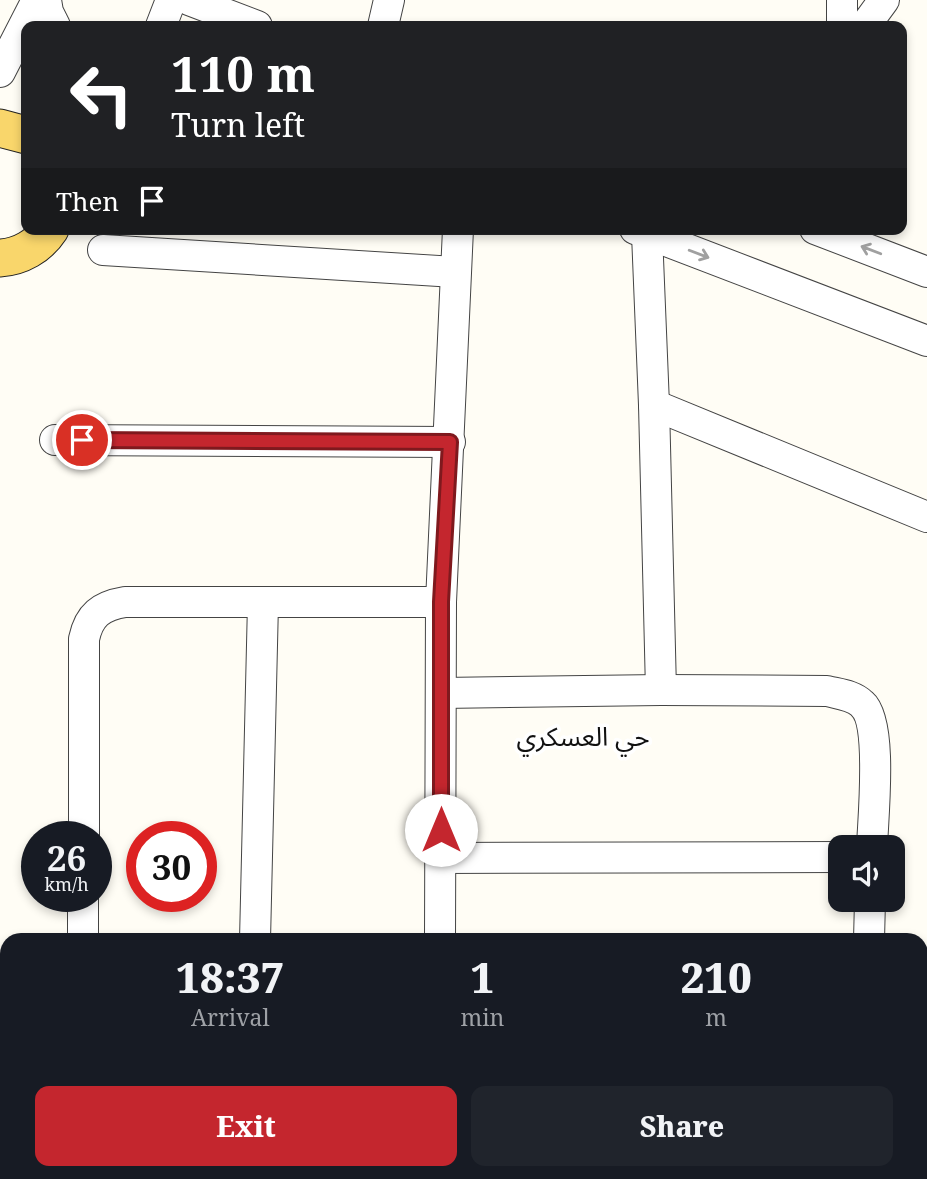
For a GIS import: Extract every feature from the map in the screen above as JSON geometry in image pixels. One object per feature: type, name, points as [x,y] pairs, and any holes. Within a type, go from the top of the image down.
[{"type":"main road","points":[[0,128],[21,134]]},
{"type":"main road","points":[[8,264],[36,245],[45,235]]},
{"type":"street","points":[[26,21],[37,0]]},
{"type":"street","points":[[46,0],[52,21]]},
{"type":"street","points":[[163,21],[171,0]]},
{"type":"street","points":[[189,0],[244,21]]},
{"type":"street","points":[[384,21],[389,0]]},
{"type":"street","points":[[842,0],[842,21]]},
{"type":"street","points":[[869,21],[884,0]]},
{"type":"street","points":[[0,72],[21,31]]},
{"type":"street","points":[[440,933],[441,602],[458,235]]},
{"type":"street","points":[[641,235],[654,405],[661,690]]},
{"type":"street","points":[[651,235],[927,341]]},
{"type":"street","points":[[831,235],[927,272]]},
{"type":"street","points":[[103,250],[455,272]]},
{"type":"street","points":[[654,405],[927,517]]},
{"type":"street","points":[[55,440],[450,442]]},
{"type":"street","points":[[84,821],[84,639],[87,624],[96,612],[108,605],[125,602],[441,602]]},
{"type":"street","points":[[255,933],[263,603]]},
{"type":"street","points":[[441,693],[827,691],[851,696],[864,705],[873,724],[875,741],[872,835]]},
{"type":"street","points":[[440,858],[828,858]]},
{"type":"street","points":[[83,912],[83,933]]},
{"type":"street","points":[[869,933],[870,912]]},
{"type":"district","name":"حي العسكري","points":[[583,736]]},
{"type":"route","points":[[82,440],[450,442],[441,602],[441,830]]}]
